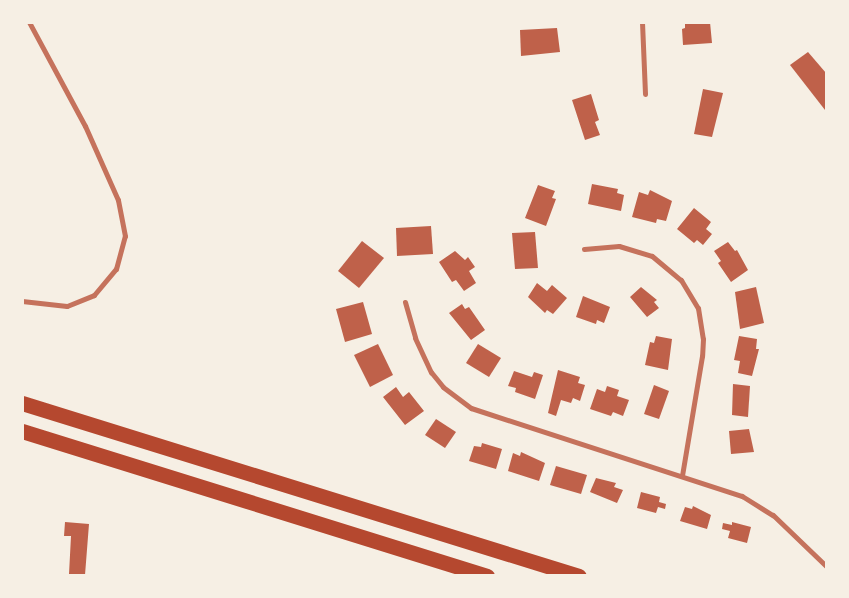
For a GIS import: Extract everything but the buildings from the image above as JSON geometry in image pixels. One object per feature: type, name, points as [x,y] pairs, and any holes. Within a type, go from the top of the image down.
[{"type":"highway","points":[[22,403],[579,576]]},
{"type":"highway","points":[[22,431],[487,576]]},
{"type":"street","points":[[22,301],[67,306],[94,295],[116,268],[125,236],[118,200],[96,151],[29,22]]},
{"type":"street","points":[[642,22],[645,94]]},
{"type":"street","points":[[584,249],[619,246],[652,256],[682,280],[698,308],[703,339],[702,356],[682,475]]},
{"type":"street","points":[[405,302],[415,338],[431,372],[443,387],[471,408],[511,424],[682,475],[759,505],[826,566]]}]
